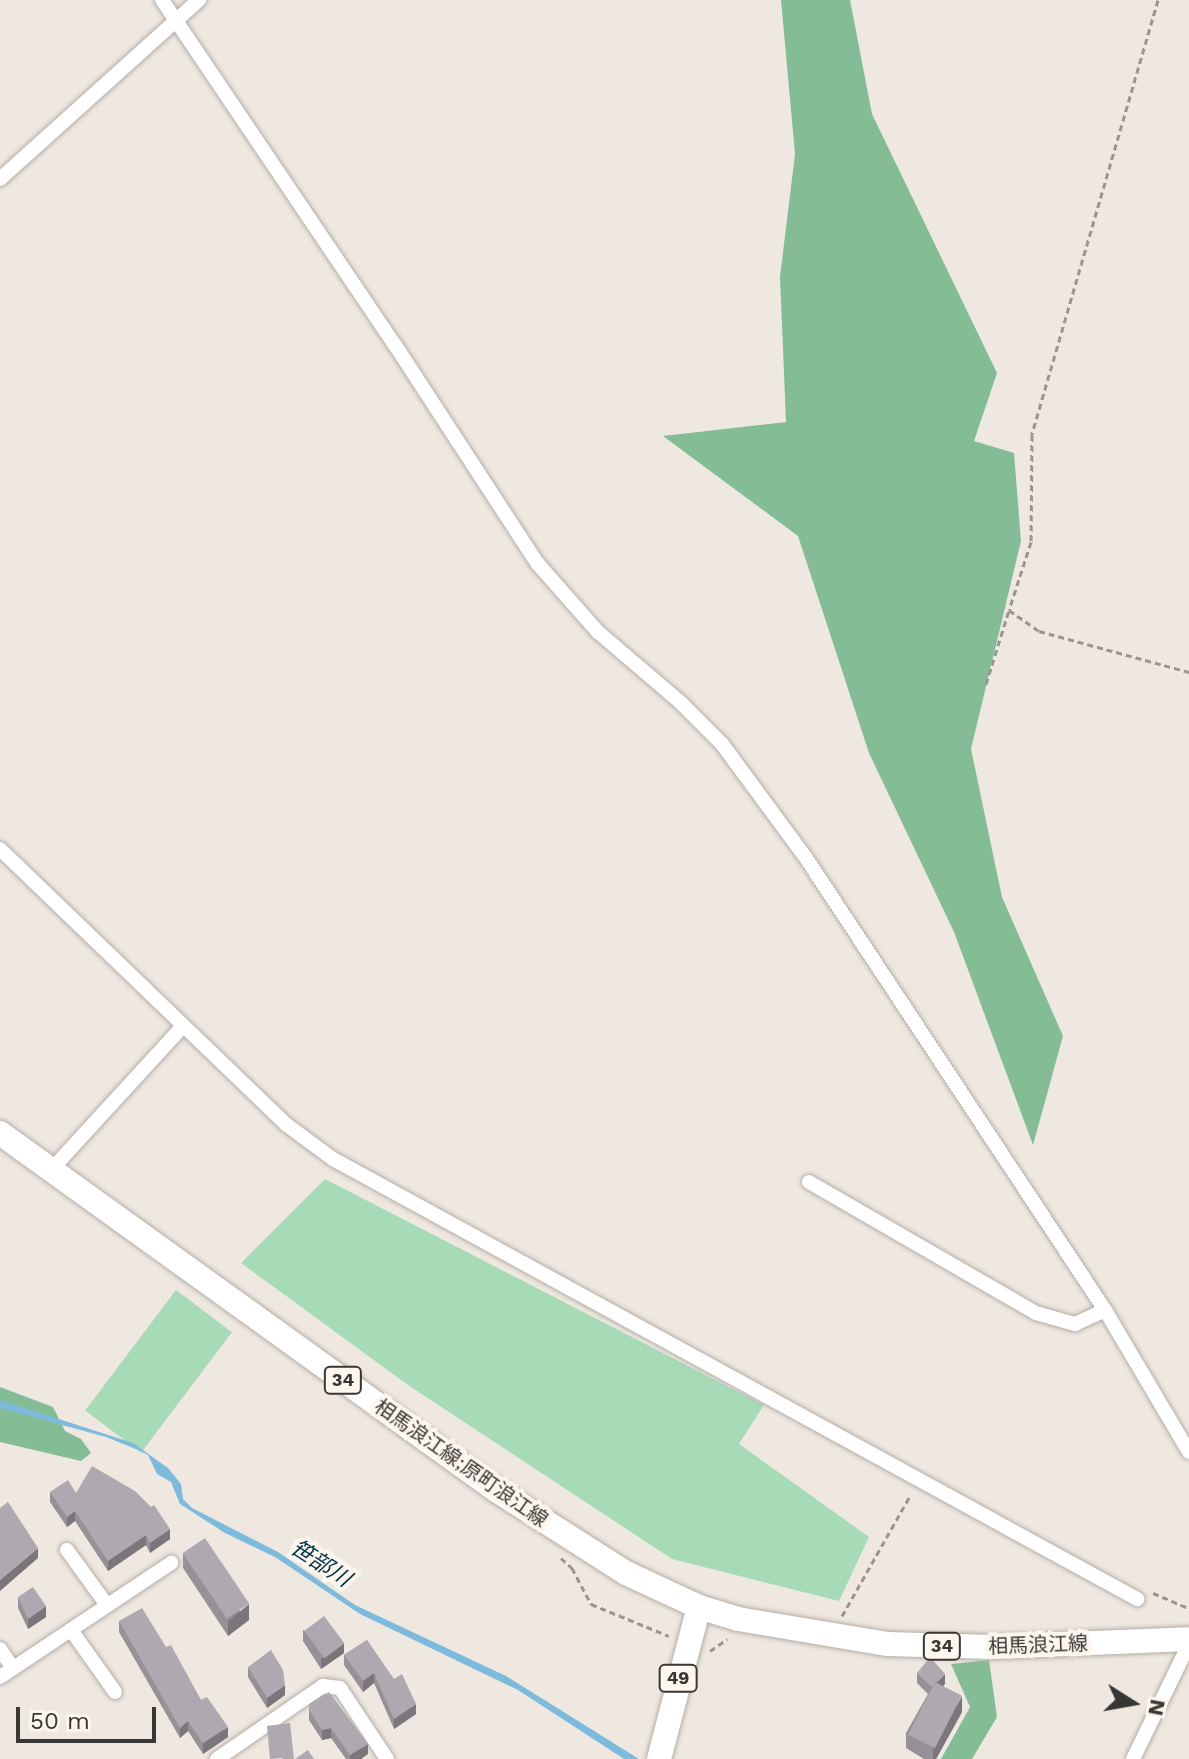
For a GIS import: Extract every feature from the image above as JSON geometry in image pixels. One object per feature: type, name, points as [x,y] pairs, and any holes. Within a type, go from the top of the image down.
[{"type":"main road","name":"相馬浪江線;原町浪江線","points":[[0,1133],[496,1490],[626,1573],[699,1607]]},
{"type":"main road","name":"相馬浪江線","points":[[699,1607],[762,1624],[888,1644],[993,1647],[1189,1641]]},
{"type":"main road","name":"49","points":[[660,1754],[699,1607]]},
{"type":"street","points":[[162,0],[395,345],[538,564],[598,632],[681,703],[722,744],[881,966],[1105,1310],[1189,1452]]},
{"type":"street","points":[[0,179],[199,0]]},
{"type":"street","points":[[0,849],[287,1125],[333,1159],[918,1481],[1143,1595]]},
{"type":"street","points":[[52,1169],[182,1027]]},
{"type":"street","points":[[809,1182],[1036,1313],[1075,1324],[1105,1310]]},
{"type":"street","points":[[67,1550],[107,1605]]},
{"type":"street","points":[[0,1649],[6,1672],[171,1563]]},
{"type":"street","points":[[71,1630],[115,1692]]},
{"type":"street","points":[[1133,1759],[1189,1641]]},
{"type":"street","points":[[217,1759],[323,1686],[340,1688],[387,1759]]},
{"type":"path","points":[[986,684],[1031,542],[1032,435],[1158,0]]},
{"type":"path","points":[[1009,610],[1039,631],[1189,672]]},
{"type":"path","points":[[839,1620],[918,1481]]},
{"type":"path","points":[[552,1552],[572,1568],[591,1604],[669,1636]]},
{"type":"path","points":[[1143,1595],[1189,1608]]},
{"type":"path","points":[[833,1619],[846,1621]]},
{"type":"green space","points":[[781,0],[850,0],[872,114],[997,373],[974,441],[1014,453],[1021,541],[971,749],[1002,897],[1063,1036],[1033,1145],[954,932],[869,753],[798,536],[663,436],[786,422],[780,277],[795,154]]},
{"type":"green space","points":[[325,1179],[764,1405],[739,1444],[869,1537],[839,1601],[672,1559],[408,1385],[241,1263]]},
{"type":"green space","points":[[176,1290],[232,1332],[141,1453],[85,1411]]},
{"type":"green space","points":[[0,1387],[53,1407],[65,1431],[81,1439],[91,1453],[81,1461],[0,1442]]},
{"type":"green space","points":[[989,1660],[997,1717],[972,1759],[941,1759],[970,1707],[951,1664]]},
{"type":"water","points":[[0,1400],[133,1443],[168,1468],[181,1484],[183,1499],[192,1508],[278,1552],[355,1605],[506,1676],[639,1759],[624,1759],[518,1690],[360,1614],[275,1557],[225,1533],[180,1504],[171,1482],[157,1474],[148,1455],[106,1437],[0,1408]]},
{"type":"building","points":[[92,1466],[135,1491],[151,1507],[154,1505],[170,1529],[150,1543],[146,1535],[108,1561],[75,1511],[67,1517],[50,1492],[68,1480],[76,1493]]},
{"type":"building","points":[[8,1502],[38,1548],[0,1580],[0,1508]]},
{"type":"building","points":[[205,1538],[249,1603],[227,1619],[183,1553]]},
{"type":"building","points":[[33,1587],[46,1606],[28,1619],[18,1597]]},
{"type":"building","points":[[142,1608],[166,1647],[171,1645],[201,1700],[207,1697],[228,1727],[203,1743],[188,1721],[180,1728],[119,1621]]},
{"type":"building","points":[[324,1616],[344,1643],[324,1658],[304,1631]]},
{"type":"building","points":[[367,1640],[394,1679],[402,1674],[416,1704],[394,1719],[374,1673],[363,1681],[344,1655]]},
{"type":"building","points":[[271,1650],[283,1670],[285,1685],[267,1698],[248,1667]]},
{"type":"building","points":[[930,1657],[945,1674],[932,1687],[917,1673]]},
{"type":"building","points":[[935,1682],[962,1696],[935,1748],[908,1735]]},
{"type":"building","points":[[329,1692],[368,1744],[350,1755],[331,1728],[322,1730],[309,1710],[309,1704]]},
{"type":"building","points":[[290,1723],[294,1759],[270,1759],[267,1726]]},
{"type":"building","points":[[308,1750],[314,1759],[295,1759]]},
{"type":"water label","name":"笹部川","points":[[321,1563]]}]
